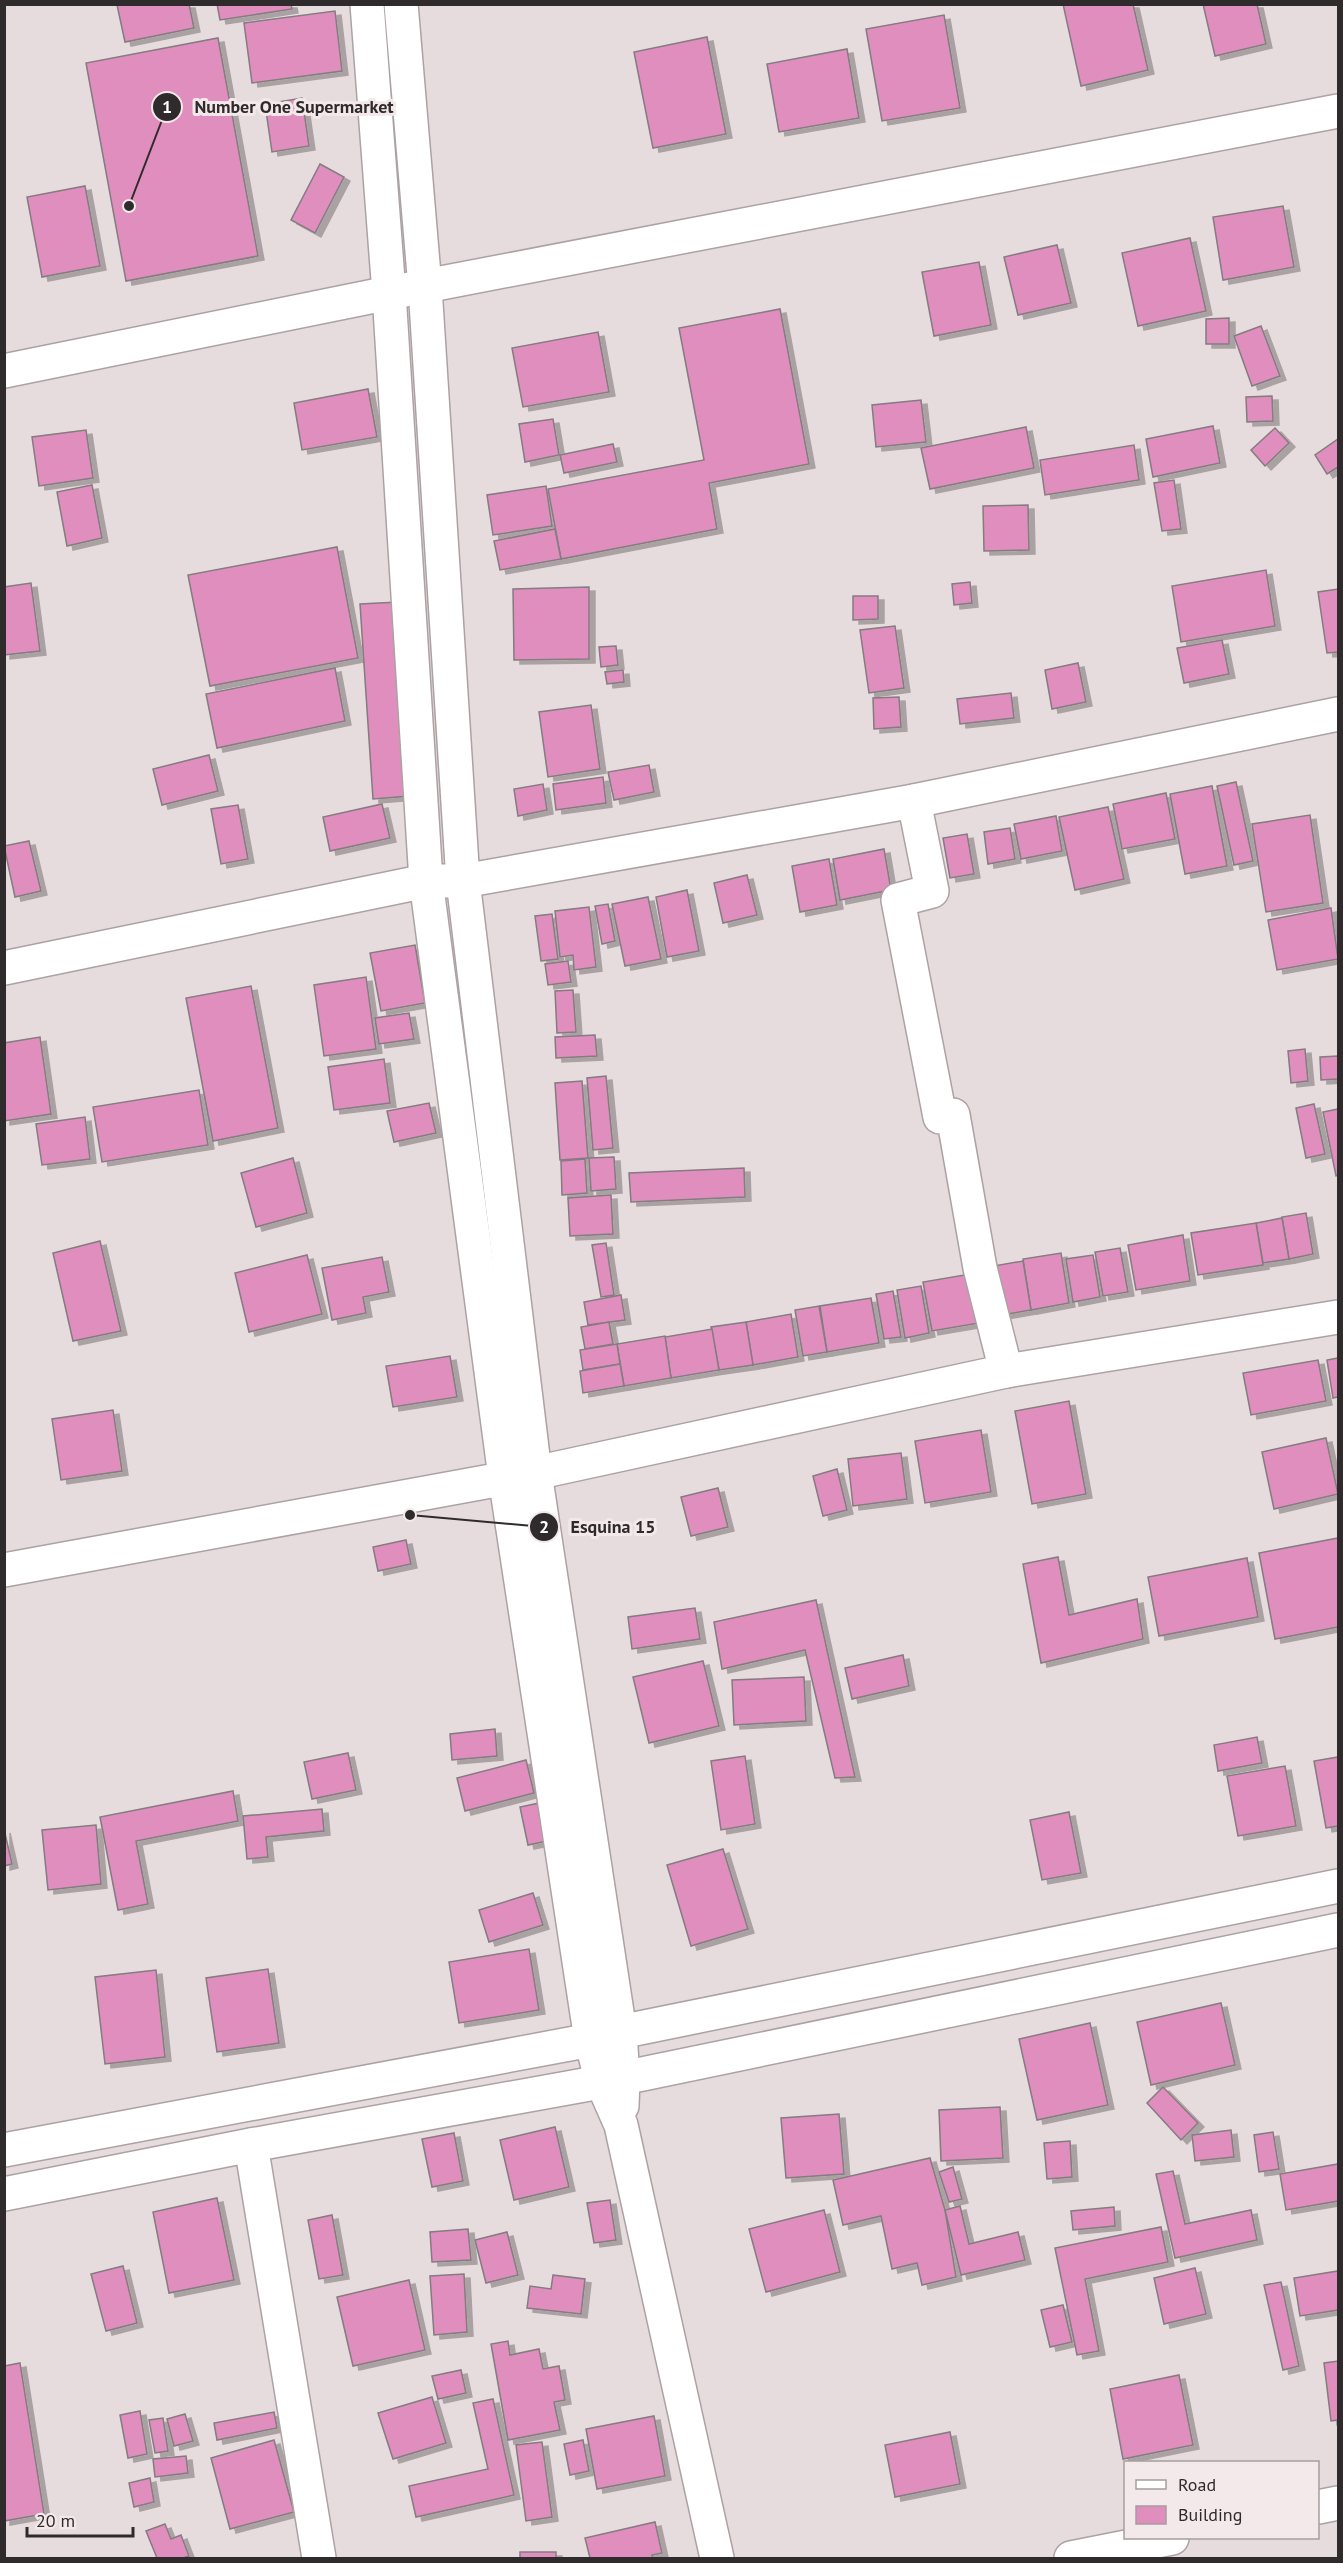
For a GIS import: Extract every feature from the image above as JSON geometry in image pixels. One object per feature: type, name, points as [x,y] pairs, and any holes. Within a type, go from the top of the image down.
[{"type":"street","points":[[367,4],[389,293],[426,881],[520,1475],[605,2036],[621,2125],[717,2559]]},
{"type":"street","points":[[401,4],[425,287],[464,881],[520,1475]]},
{"type":"street","points":[[4,371],[389,293],[1338,111]]},
{"type":"street","points":[[4,968],[426,881],[464,881],[914,801],[1338,714]]},
{"type":"street","points":[[914,801],[932,891],[898,900],[940,1117],[953,1115],[980,1268],[1006,1371]]},
{"type":"street","points":[[4,1570],[520,1475],[1006,1371],[1338,1317]]},
{"type":"street","points":[[4,2150],[605,2036],[1338,1886]]},
{"type":"street","points":[[4,2194],[251,2145],[613,2080],[1338,1930]]},
{"type":"street","points":[[251,2145],[319,2559]]},
{"type":"street","points":[[1319,2507],[1338,2503]]},
{"type":"street","points":[[1071,2559],[1167,2539]]},
{"type":"building","points":[[189,4],[194,28],[125,42],[117,5]]},
{"type":"building","points":[[217,4],[291,4],[292,9],[220,20]]},
{"type":"building","points":[[1063,4],[1133,4],[1148,70],[1081,86]]},
{"type":"building","points":[[1203,4],[1257,4],[1266,44],[1215,56]]},
{"type":"building","points":[[335,11],[342,71],[252,83],[244,23]]},
{"type":"building","points":[[944,15],[960,108],[882,121],[866,29]]},
{"type":"building","points":[[707,37],[726,134],[653,148],[634,52]]},
{"type":"building","points":[[218,38],[258,256],[126,281],[86,63]]},
{"type":"building","points":[[847,49],[859,118],[779,132],[767,64]]},
{"type":"building","points":[[302,98],[309,146],[272,152],[265,104]]},
{"type":"building","points":[[320,164],[344,177],[315,233],[291,220]]},
{"type":"building","points":[[85,186],[100,266],[42,277],[27,197]]},
{"type":"building","points":[[1283,206],[1294,267],[1223,280],[1213,217]]},
{"type":"building","points":[[1190,238],[1206,311],[1138,326],[1122,253]]},
{"type":"building","points":[[1057,245],[1071,303],[1018,315],[1004,257]]},
{"type":"building","points":[[979,262],[991,325],[934,336],[922,272]]},
{"type":"building","points":[[780,309],[809,464],[709,483],[717,529],[561,559],[548,489],[704,460],[679,328]]},
{"type":"building","points":[[1229,318],[1229,344],[1206,344],[1206,319]]},
{"type":"building","points":[[1261,326],[1280,376],[1252,386],[1234,336]]},
{"type":"building","points":[[598,332],[609,392],[523,407],[512,348]]},
{"type":"building","points":[[368,389],[377,437],[302,450],[294,403]]},
{"type":"building","points":[[1272,396],[1273,421],[1247,422],[1246,397]]},
{"type":"building","points":[[921,400],[926,442],[876,447],[872,405]]},
{"type":"building","points":[[553,419],[559,455],[525,462],[519,424]]},
{"type":"building","points":[[1213,426],[1220,463],[1153,477],[1146,439]]},
{"type":"building","points":[[1026,427],[1034,468],[930,489],[921,448]]},
{"type":"building","points":[[1275,428],[1289,443],[1265,466],[1251,450]]},
{"type":"building","points":[[86,430],[93,478],[39,486],[32,437]]},
{"type":"building","points":[[1338,439],[1338,467],[1327,474],[1315,455]]},
{"type":"building","points":[[613,444],[617,462],[564,473],[560,455]]},
{"type":"building","points":[[1134,445],[1139,480],[1045,495],[1040,460]]},
{"type":"building","points":[[1174,480],[1181,529],[1162,531],[1154,483]]},
{"type":"building","points":[[92,485],[102,538],[67,546],[57,492]]},
{"type":"building","points":[[546,486],[552,526],[493,535],[487,495]]},
{"type":"building","points":[[1028,505],[1029,550],[984,551],[983,506]]},
{"type":"building","points":[[555,529],[561,559],[500,570],[494,541]]},
{"type":"building","points":[[337,547],[358,658],[210,686],[188,575]]},
{"type":"building","points":[[1266,570],[1275,626],[1181,642],[1172,586]]},
{"type":"building","points":[[970,582],[972,603],[954,605],[952,584]]},
{"type":"building","points":[[31,583],[40,651],[4,655],[4,587]]},
{"type":"building","points":[[589,587],[589,659],[514,660],[513,589]]},
{"type":"building","points":[[1338,589],[1338,652],[1327,653],[1318,592]]},
{"type":"building","points":[[853,596],[878,596],[878,619],[853,620]]},
{"type":"building","points":[[398,602],[410,796],[373,799],[360,604]]},
{"type":"building","points":[[895,626],[904,688],[869,693],[860,630]]},
{"type":"building","points":[[1222,640],[1229,674],[1184,683],[1177,648]]},
{"type":"building","points":[[616,646],[618,665],[601,667],[599,647]]},
{"type":"building","points":[[1078,663],[1086,702],[1052,709],[1045,670]]},
{"type":"building","points":[[335,668],[345,721],[217,748],[206,694]]},
{"type":"building","points":[[623,670],[624,682],[607,684],[605,672]]},
{"type":"building","points":[[1011,693],[1014,718],[960,724],[957,699]]},
{"type":"building","points":[[899,697],[901,727],[874,729],[873,698]]},
{"type":"building","points":[[591,705],[600,769],[548,777],[539,712]]},
{"type":"building","points":[[209,755],[218,791],[162,805],[153,769]]},
{"type":"building","points":[[649,765],[654,792],[614,800],[608,772]]},
{"type":"building","points":[[603,777],[606,803],[556,810],[553,784]]},
{"type":"building","points":[[1236,782],[1253,861],[1234,865],[1217,786]]},
{"type":"building","points":[[543,784],[547,810],[518,816],[514,789]]},
{"type":"building","points":[[1212,786],[1227,866],[1185,874],[1170,794]]},
{"type":"building","points":[[1166,793],[1175,839],[1122,849],[1113,804]]},
{"type":"building","points":[[382,804],[390,838],[330,851],[323,817]]},
{"type":"building","points":[[238,805],[248,859],[221,864],[211,809]]},
{"type":"building","points":[[1108,807],[1124,879],[1075,890],[1059,817]]},
{"type":"building","points":[[1310,815],[1323,903],[1266,912],[1252,824]]},
{"type":"building","points":[[1056,816],[1062,851],[1021,859],[1014,824]]},
{"type":"building","points":[[1010,828],[1015,859],[988,864],[984,832]]},
{"type":"building","points":[[967,834],[974,874],[950,878],[943,838]]},
{"type":"building","points":[[29,841],[41,891],[15,897],[4,846]]},
{"type":"building","points":[[884,849],[891,890],[840,900],[833,859]]},
{"type":"building","points":[[829,859],[837,905],[800,912],[792,866]]},
{"type":"building","points":[[747,875],[757,915],[723,923],[714,883]]},
{"type":"building","points":[[687,890],[699,951],[667,957],[656,897]]},
{"type":"building","points":[[648,897],[661,959],[625,966],[612,904]]},
{"type":"building","points":[[608,904],[615,941],[602,944],[595,906]]},
{"type":"building","points":[[589,907],[596,967],[574,970],[573,955],[560,957],[555,911]]},
{"type":"building","points":[[1331,908],[1338,959],[1277,970],[1268,920]]},
{"type":"building","points":[[552,914],[558,959],[541,961],[535,916]]},
{"type":"building","points":[[415,945],[425,1003],[381,1011],[370,953]]},
{"type":"building","points":[[568,961],[571,982],[548,985],[545,964]]},
{"type":"building","points":[[366,977],[376,1049],[324,1056],[314,985]]},
{"type":"building","points":[[251,986],[278,1128],[213,1141],[186,998]]},
{"type":"building","points":[[573,990],[576,1032],[557,1033],[555,991]]},
{"type":"building","points":[[409,1013],[414,1039],[379,1044],[375,1018]]},
{"type":"building","points":[[595,1035],[597,1056],[556,1058],[555,1037]]},
{"type":"building","points":[[40,1037],[51,1114],[4,1121],[4,1043]]},
{"type":"building","points":[[1305,1049],[1308,1081],[1291,1083],[1288,1051]]},
{"type":"building","points":[[1338,1056],[1338,1079],[1321,1080],[1320,1057]]},
{"type":"building","points":[[384,1059],[390,1103],[334,1110],[328,1067]]},
{"type":"building","points":[[606,1076],[613,1148],[593,1150],[587,1078]]},
{"type":"building","points":[[582,1081],[588,1158],[560,1160],[555,1083]]},
{"type":"building","points":[[199,1090],[208,1145],[102,1162],[93,1107]]},
{"type":"building","points":[[429,1103],[436,1133],[394,1142],[387,1111]]},
{"type":"building","points":[[1314,1104],[1325,1154],[1306,1158],[1296,1108]]},
{"type":"building","points":[[1338,1109],[1338,1175],[1336,1176],[1323,1112]]},
{"type":"building","points":[[85,1117],[90,1159],[42,1165],[36,1124]]},
{"type":"building","points":[[614,1157],[616,1189],[591,1191],[589,1158]]},
{"type":"building","points":[[293,1158],[307,1213],[256,1227],[241,1173]]},
{"type":"building","points":[[585,1159],[587,1193],[562,1195],[561,1161]]},
{"type":"building","points":[[744,1168],[745,1197],[631,1202],[629,1173]]},
{"type":"building","points":[[611,1195],[613,1234],[570,1236],[568,1198]]},
{"type":"building","points":[[1306,1213],[1313,1254],[1289,1259],[1282,1217]]},
{"type":"building","points":[[1282,1218],[1289,1259],[1263,1263],[1256,1223]]},
{"type":"building","points":[[1256,1223],[1263,1265],[1198,1275],[1191,1233]]},
{"type":"building","points":[[1183,1235],[1190,1281],[1136,1290],[1128,1245]]},
{"type":"building","points":[[100,1241],[121,1331],[73,1341],[53,1253]]},
{"type":"building","points":[[606,1243],[614,1295],[601,1297],[592,1245]]},
{"type":"building","points":[[1120,1248],[1128,1292],[1103,1296],[1095,1252]]},
{"type":"building","points":[[1061,1253],[1069,1303],[1031,1310],[1023,1259]]},
{"type":"building","points":[[307,1255],[322,1314],[249,1332],[235,1273]]},
{"type":"building","points":[[1093,1255],[1100,1297],[1073,1302],[1066,1259]]},
{"type":"building","points":[[382,1257],[389,1292],[363,1297],[366,1313],[332,1320],[322,1268]]},
{"type":"building","points":[[1023,1261],[1031,1310],[996,1316],[988,1267]]},
{"type":"building","points":[[970,1274],[979,1323],[932,1331],[923,1282]]},
{"type":"building","points":[[921,1286],[929,1333],[905,1338],[897,1290]]},
{"type":"building","points":[[893,1291],[901,1337],[884,1339],[876,1294]]},
{"type":"building","points":[[621,1295],[625,1320],[588,1325],[584,1302]]},
{"type":"building","points":[[871,1298],[879,1343],[827,1352],[820,1306]]},
{"type":"building","points":[[819,1306],[827,1352],[803,1356],[795,1310]]},
{"type":"building","points":[[791,1314],[798,1357],[753,1365],[746,1322]]},
{"type":"building","points":[[609,1322],[613,1344],[585,1349],[581,1327]]},
{"type":"building","points":[[746,1322],[753,1365],[719,1370],[711,1327]]},
{"type":"building","points":[[712,1329],[719,1370],[671,1378],[665,1337]]},
{"type":"building","points":[[665,1336],[671,1378],[624,1386],[617,1344]]},
{"type":"building","points":[[617,1344],[620,1364],[583,1370],[580,1350]]},
{"type":"building","points":[[450,1356],[457,1397],[393,1407],[386,1366]]},
{"type":"building","points":[[1338,1358],[1338,1397],[1333,1398],[1327,1360]]},
{"type":"building","points":[[1318,1360],[1326,1401],[1251,1415],[1243,1373]]},
{"type":"building","points":[[620,1364],[624,1386],[583,1393],[580,1371]]},
{"type":"building","points":[[1069,1401],[1086,1494],[1032,1504],[1015,1411]]},
{"type":"building","points":[[113,1410],[122,1471],[61,1480],[52,1419]]},
{"type":"building","points":[[981,1430],[991,1492],[925,1503],[915,1441]]},
{"type":"building","points":[[1326,1438],[1338,1494],[1274,1509],[1262,1452]]},
{"type":"building","points":[[901,1453],[907,1499],[853,1506],[848,1459]]},
{"type":"building","points":[[837,1469],[847,1510],[823,1516],[813,1476]]},
{"type":"building","points":[[718,1488],[728,1527],[691,1536],[681,1497]]},
{"type":"building","points":[[1338,1538],[1338,1627],[1275,1639],[1259,1553]]},
{"type":"building","points":[[406,1540],[411,1564],[378,1571],[373,1547]]},
{"type":"building","points":[[1058,1557],[1069,1615],[1137,1599],[1143,1639],[1041,1663],[1023,1564]]},
{"type":"building","points":[[1247,1558],[1258,1617],[1159,1636],[1148,1577]]},
{"type":"building","points":[[816,1600],[855,1777],[835,1778],[805,1650],[722,1669],[714,1622]]},
{"type":"building","points":[[695,1608],[700,1639],[632,1649],[628,1617]]},
{"type":"building","points":[[903,1655],[909,1686],[852,1699],[845,1668]]},
{"type":"building","points":[[703,1661],[719,1726],[649,1743],[633,1677]]},
{"type":"building","points":[[804,1677],[806,1721],[734,1725],[732,1680]]},
{"type":"building","points":[[495,1729],[497,1756],[452,1760],[450,1734]]},
{"type":"building","points":[[1257,1737],[1262,1763],[1218,1771],[1214,1745]]},
{"type":"building","points":[[348,1753],[356,1790],[312,1799],[304,1762]]},
{"type":"building","points":[[745,1756],[755,1824],[721,1830],[711,1761]]},
{"type":"building","points":[[1338,1757],[1338,1826],[1326,1828],[1314,1761]]},
{"type":"building","points":[[526,1760],[534,1793],[465,1811],[457,1778]]},
{"type":"building","points":[[1285,1766],[1296,1826],[1238,1836],[1227,1776]]},
{"type":"building","points":[[233,1791],[238,1821],[136,1841],[148,1904],[118,1910],[100,1817]]},
{"type":"building","points":[[544,1802],[552,1840],[528,1845],[520,1807]]},
{"type":"building","points":[[322,1809],[324,1831],[266,1837],[268,1857],[247,1859],[243,1816]]},
{"type":"building","points":[[1069,1812],[1081,1873],[1042,1880],[1030,1820]]},
{"type":"building","points":[[96,1825],[101,1884],[48,1890],[42,1830]]},
{"type":"building","points":[[4,1829],[12,1864],[4,1866]]},
{"type":"building","points":[[723,1849],[748,1929],[691,1946],[667,1865]]},
{"type":"building","points":[[533,1893],[543,1925],[489,1942],[479,1910]]},
{"type":"building","points":[[529,1949],[539,2010],[459,2023],[449,1962]]},
{"type":"building","points":[[268,1969],[279,2043],[217,2052],[206,1978]]},
{"type":"building","points":[[156,1970],[165,2057],[105,2064],[95,1977]]},
{"type":"building","points":[[1221,2003],[1235,2065],[1151,2085],[1137,2022]]},
{"type":"building","points":[[1090,2023],[1108,2105],[1037,2120],[1019,2039]]},
{"type":"building","points":[[1163,2087],[1198,2123],[1181,2140],[1147,2103]]},
{"type":"building","points":[[1000,2107],[1003,2158],[941,2161],[939,2110]]},
{"type":"building","points":[[839,2114],[844,2174],[786,2178],[781,2118]]},
{"type":"building","points":[[555,2127],[569,2187],[514,2200],[500,2140]]},
{"type":"building","points":[[1231,2130],[1234,2157],[1195,2161],[1192,2135]]},
{"type":"building","points":[[1273,2132],[1279,2169],[1259,2172],[1254,2135]]},
{"type":"building","points":[[454,2133],[463,2181],[432,2187],[422,2139]]},
{"type":"building","points":[[1070,2141],[1072,2177],[1047,2179],[1044,2143]]},
{"type":"building","points":[[930,2158],[945,2210],[956,2277],[922,2285],[917,2263],[892,2269],[881,2216],[843,2225],[833,2180]]},
{"type":"building","points":[[1338,2164],[1338,2201],[1286,2210],[1280,2174]]},
{"type":"building","points":[[953,2167],[962,2199],[949,2202],[939,2172]]},
{"type":"building","points":[[1173,2171],[1185,2224],[1251,2210],[1257,2240],[1175,2258],[1156,2174]]},
{"type":"building","points":[[217,2198],[234,2280],[169,2293],[153,2212]]},
{"type":"building","points":[[610,2200],[616,2240],[594,2243],[587,2203]]},
{"type":"building","points":[[960,2206],[969,2244],[1018,2232],[1025,2260],[961,2275],[945,2210]]},
{"type":"building","points":[[1114,2207],[1115,2226],[1073,2230],[1071,2211]]},
{"type":"building","points":[[824,2210],[840,2272],[766,2292],[749,2229]]},
{"type":"building","points":[[332,2215],[343,2275],[319,2279],[308,2220]]},
{"type":"building","points":[[1161,2227],[1168,2262],[1085,2279],[1099,2351],[1077,2355],[1055,2248]]},
{"type":"building","points":[[468,2229],[471,2260],[432,2262],[430,2232]]},
{"type":"building","points":[[507,2232],[518,2275],[486,2283],[475,2240]]},
{"type":"building","points":[[123,2266],[137,2323],[106,2331],[91,2274]]},
{"type":"building","points":[[1195,2268],[1206,2314],[1164,2324],[1154,2278]]},
{"type":"building","points":[[1338,2271],[1338,2310],[1300,2316],[1294,2278]]},
{"type":"building","points":[[464,2274],[467,2332],[434,2335],[430,2276]]},
{"type":"building","points":[[553,2275],[585,2279],[581,2314],[527,2308],[530,2286],[551,2289]]},
{"type":"building","points":[[409,2280],[425,2350],[353,2366],[337,2297]]},
{"type":"building","points":[[1281,2282],[1299,2366],[1283,2370],[1264,2285]]},
{"type":"building","points":[[1063,2305],[1072,2342],[1050,2347],[1041,2310]]},
{"type":"building","points":[[508,2341],[510,2355],[539,2349],[543,2369],[559,2366],[565,2400],[554,2402],[560,2430],[508,2440],[491,2344]]},
{"type":"building","points":[[1338,2361],[1338,2420],[1331,2421],[1324,2363]]},
{"type":"building","points":[[20,2363],[44,2514],[4,2521],[4,2366]]},
{"type":"building","points":[[461,2370],[466,2393],[438,2399],[432,2376]]},
{"type":"building","points":[[1179,2375],[1193,2445],[1123,2459],[1110,2389]]},
{"type":"building","points":[[432,2397],[446,2443],[393,2459],[378,2413]]},
{"type":"building","points":[[493,2399],[514,2495],[416,2517],[409,2486],[488,2469],[473,2403]]},
{"type":"building","points":[[140,2411],[147,2454],[128,2458],[120,2415]]},
{"type":"building","points":[[274,2412],[277,2428],[217,2440],[214,2423]]},
{"type":"building","points":[[185,2414],[193,2441],[174,2446],[167,2419]]},
{"type":"building","points":[[654,2416],[665,2476],[597,2489],[586,2429]]},
{"type":"building","points":[[163,2418],[168,2451],[155,2453],[149,2420]]},
{"type":"building","points":[[950,2432],[960,2484],[895,2497],[885,2445]]},
{"type":"building","points":[[274,2440],[294,2512],[230,2529],[211,2458]]},
{"type":"building","points":[[583,2440],[589,2471],[570,2475],[564,2444]]},
{"type":"building","points":[[542,2442],[552,2517],[526,2521],[516,2445]]},
{"type":"building","points":[[186,2456],[188,2473],[155,2477],[153,2459]]},
{"type":"building","points":[[150,2478],[154,2502],[134,2507],[129,2483]]},
{"type":"building","points":[[655,2522],[662,2553],[652,2555],[653,2558],[590,2558],[585,2538]]},
{"type":"building","points":[[165,2524],[171,2539],[181,2535],[189,2556],[157,2558],[146,2531]]},
{"type":"building","points":[[520,2552],[556,2552],[556,2558],[520,2558]]},
{"type":"place","name":"Number One Supermarket","points":[[129,206]]},
{"type":"place","name":"Esquina 15","points":[[410,1515]]}]
